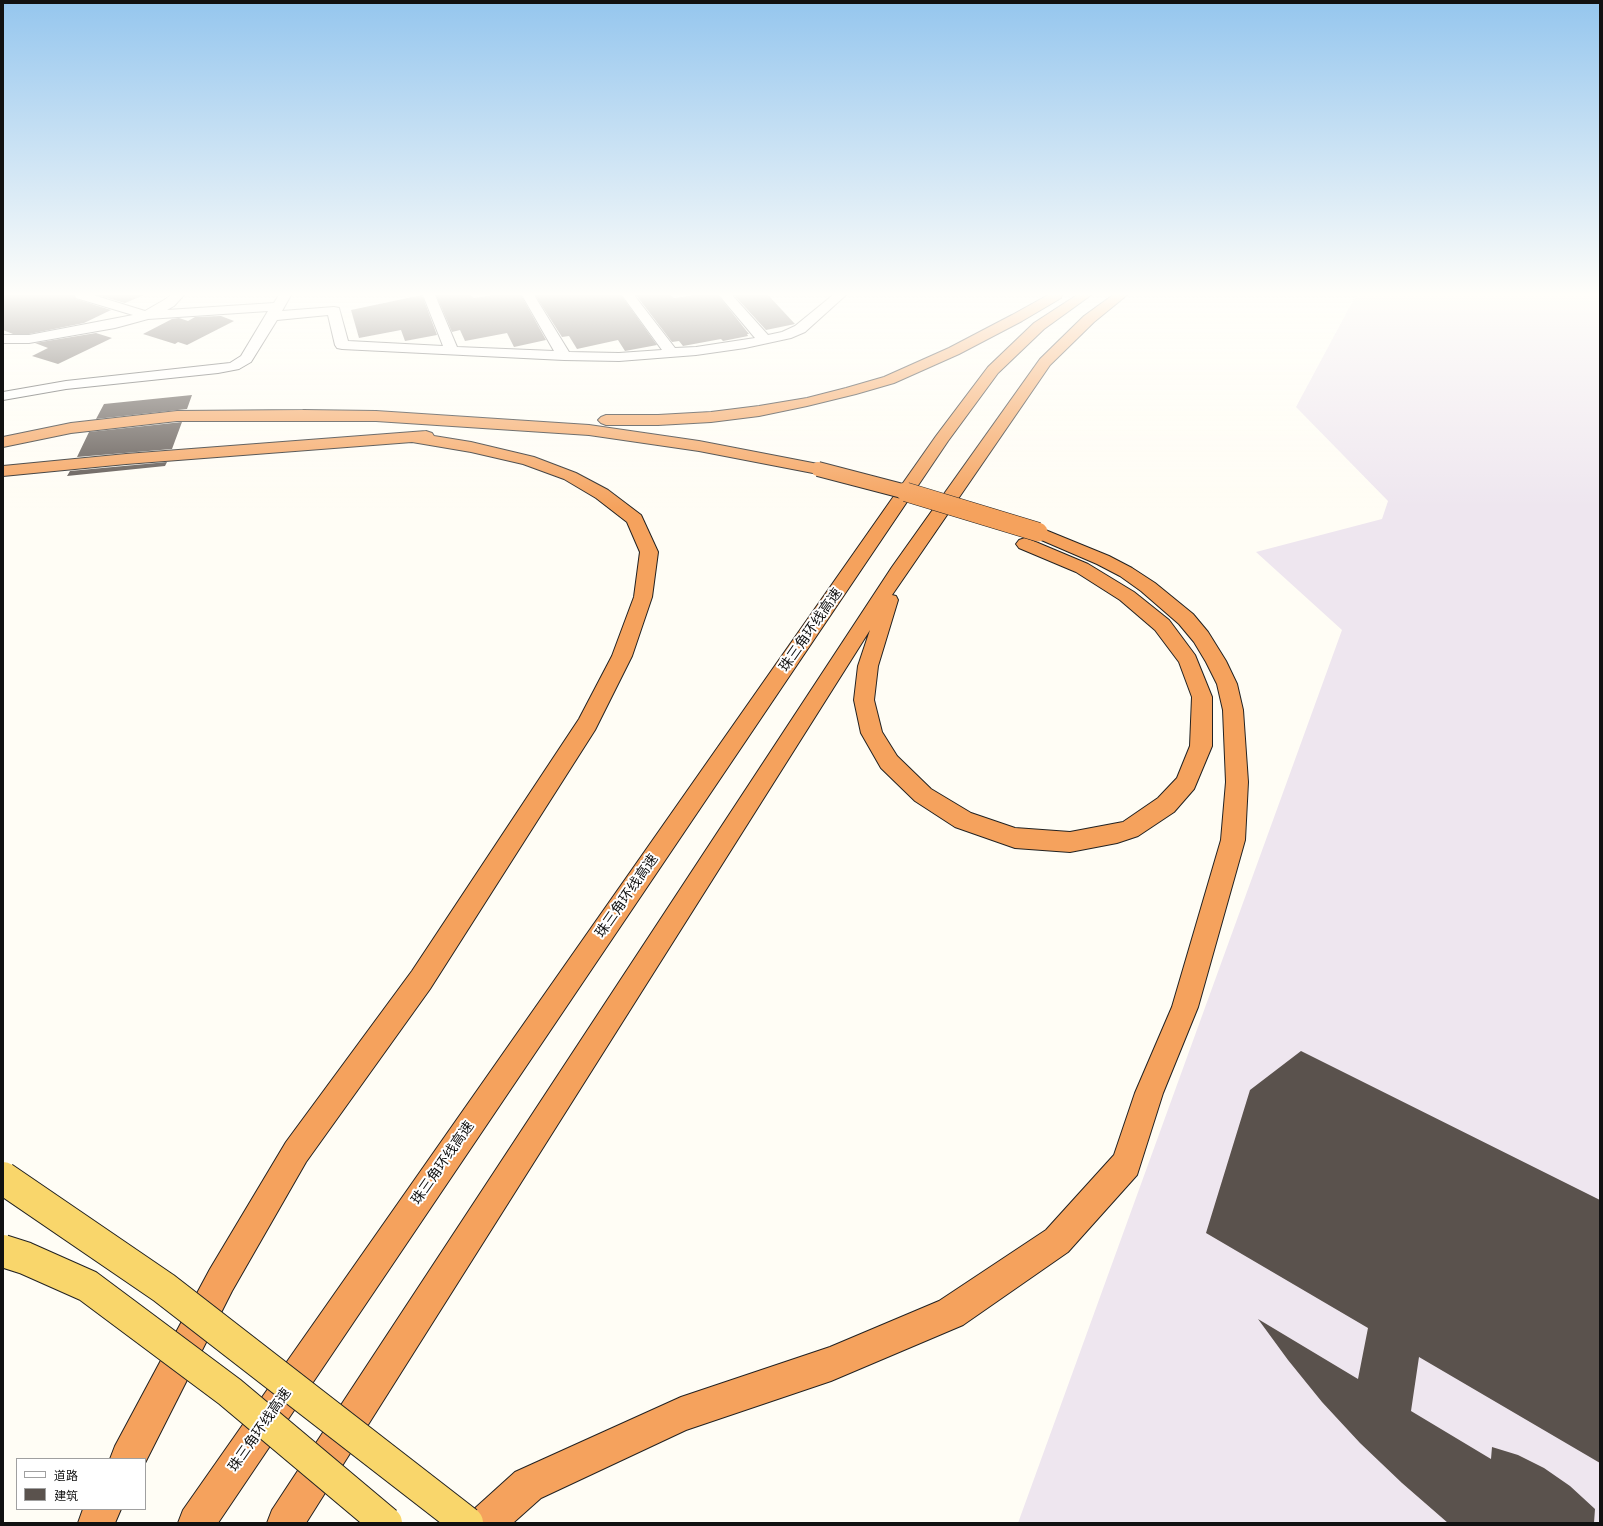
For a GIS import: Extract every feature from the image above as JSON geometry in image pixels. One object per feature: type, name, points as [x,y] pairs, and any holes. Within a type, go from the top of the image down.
[{"type":"highway","points":[[3,442],[70,428],[170,417],[303,414],[658,420],[711,417],[759,411],[807,402],[889,380],[920,366]]},
{"type":"highway","name":"珠三角环线高速","points":[[196,1523],[942,439],[997,366]]},
{"type":"highway","points":[[285,1523],[898,571],[1042,366]]},
{"type":"highway","points":[[376,416],[589,430],[700,446],[814,474],[868,493],[946,516],[1032,538],[1103,560],[1126,572],[1148,587],[1186,619],[1201,637],[1216,661],[1226,684],[1233,710],[1236,782],[1233,840],[1185,1007],[1149,1093],[1126,1164],[1057,1241],[951,1313],[831,1364],[681,1414],[528,1485],[486,1523]]},
{"type":"highway","points":[[3,471],[126,459],[411,437],[537,436],[635,444],[814,474]]},
{"type":"highway","points":[[129,1458],[221,1280],[296,1152],[422,980],[587,724],[622,656],[643,596],[649,552],[635,519],[602,494],[570,476],[528,460],[471,447],[411,437]]},
{"type":"highway","points":[[898,571],[868,666],[864,700],[872,733],[889,762],[923,795],[963,820],[1015,838],[1070,842],[1130,829],[1166,805],[1186,783],[1201,746],[1202,697],[1188,660],[1162,625],[1127,596],[1032,538]]},
{"type":"highway","points":[[96,1523],[102,1510]]},
{"type":"main road","points":[[3,1178],[164,1288],[467,1523]]},
{"type":"main road","points":[[3,1251],[24,1258],[88,1286],[230,1392],[386,1523]]},
{"type":"street","points":[[3,390],[101,375],[202,366]]},
{"type":"street","points":[[3,396],[66,385],[227,368],[230,366]]},
{"type":"shaded area","points":[[1318,366],[1600,366],[1600,1523],[1018,1523],[1342,630],[1256,552],[1382,519],[1388,501],[1296,407]]},
{"type":"building","points":[[192,395],[187,409],[96,419],[104,404]]},
{"type":"building","points":[[182,422],[172,449],[77,457],[89,432]]},
{"type":"building","points":[[167,462],[165,466],[67,476],[70,471]]},
{"type":"building","points":[[1301,1051],[1600,1200],[1600,1463],[1419,1357],[1411,1411],[1491,1459],[1492,1447],[1518,1455],[1544,1468],[1570,1486],[1595,1509],[1594,1523],[1448,1523],[1402,1483],[1360,1443],[1322,1402],[1288,1360],[1258,1319],[1358,1379],[1368,1328],[1206,1233],[1250,1090]]}]
